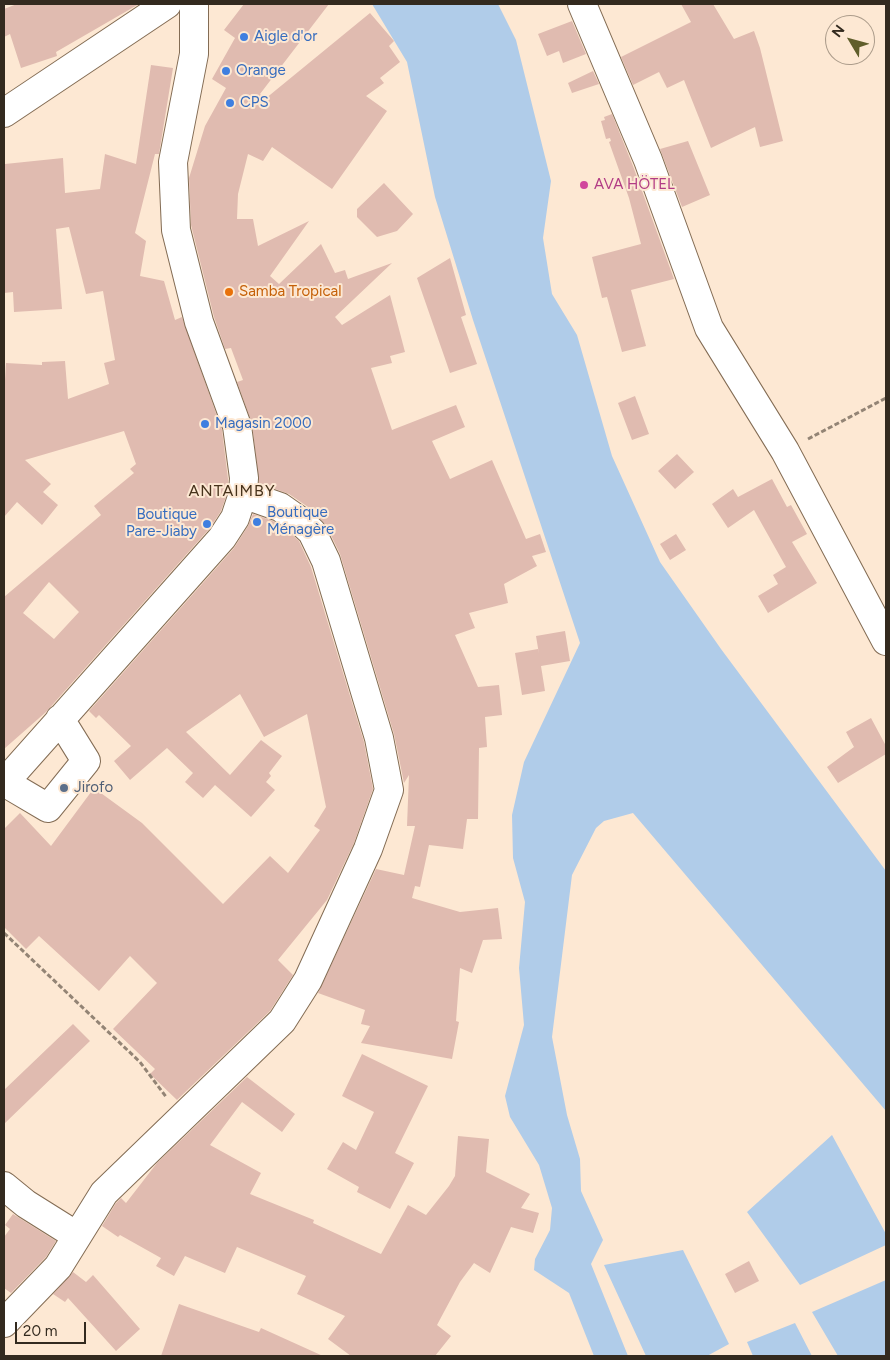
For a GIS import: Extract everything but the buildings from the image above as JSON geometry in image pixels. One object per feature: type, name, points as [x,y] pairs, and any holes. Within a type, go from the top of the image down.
[{"type":"street","points":[[4,113],[167,4]]},
{"type":"street","points":[[60,719],[86,760],[48,808],[4,783],[60,719],[222,538],[235,518],[243,494],[244,478],[237,426],[199,322],[176,230],[173,162],[194,54],[194,4]]},
{"type":"street","points":[[582,4],[648,160],[709,328],[785,451],[886,641]]},
{"type":"street","points":[[4,1323],[58,1267],[104,1193],[282,1021],[308,980],[368,849],[390,790],[379,738],[326,561],[312,532],[300,521],[280,508],[243,494]]},
{"type":"street","points":[[4,1186],[26,1204],[76,1236]]},
{"type":"path","points":[[785,451],[886,398]]},
{"type":"path","points":[[4,933],[140,1062],[182,1116]]},
{"type":"water","points":[[372,4],[498,4],[516,40],[551,181],[543,238],[552,294],[577,335],[612,456],[660,562],[721,649],[886,871],[886,1111],[633,813],[604,821],[596,828],[572,875],[552,1037],[567,1115],[580,1159],[581,1191],[603,1240],[591,1264],[628,1356],[594,1356],[569,1293],[534,1270],[535,1259],[550,1230],[552,1208],[539,1165],[510,1117],[505,1096],[524,1025],[519,968],[525,902],[513,858],[512,815],[524,762],[580,643],[473,320],[435,197],[407,62]]},
{"type":"water","points":[[832,1135],[886,1234],[886,1245],[800,1285],[747,1212]]},
{"type":"water","points":[[683,1250],[729,1344],[707,1356],[646,1356],[604,1265]]},
{"type":"water","points":[[886,1280],[886,1356],[838,1356],[812,1312]]},
{"type":"water","points":[[795,1323],[812,1356],[753,1356],[747,1342]]},
{"type":"place","name":"Aigle d'or","points":[[244,37]]},
{"type":"place","name":"Orange","points":[[226,71]]},
{"type":"place","name":"CPS","points":[[230,103]]},
{"type":"place","name":"AVA HÖTEL","points":[[584,185]]},
{"type":"place","name":"Samba Tropical","points":[[229,292]]},
{"type":"place","name":"Magasin 2000","points":[[205,424]]},
{"type":"place","name":"Boutique Ménagère","points":[[257,522]]},
{"type":"place","name":"Boutique Pare-Jiaby","points":[[207,524]]},
{"type":"place","name":"Jirofo","points":[[64,788]]},
{"type":"district","name":"ANTAIMBY","points":[[232,491]]}]
